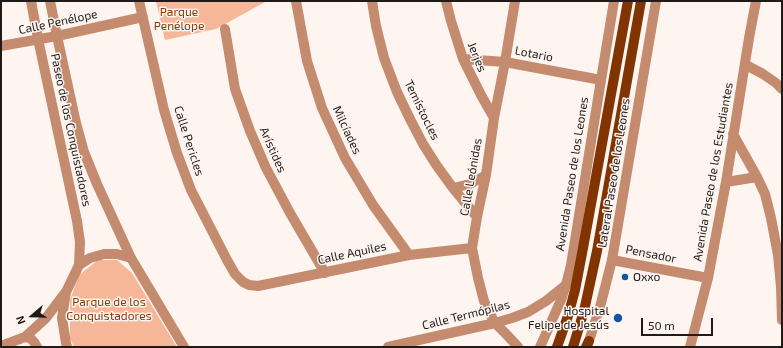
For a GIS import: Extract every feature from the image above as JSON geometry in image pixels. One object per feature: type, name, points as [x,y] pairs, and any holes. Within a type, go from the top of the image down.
[{"type":"main road","name":"Avenida Paseo de los Leones","points":[[557,347],[575,290],[628,1]]},
{"type":"main road","points":[[573,347],[584,311],[597,251],[641,1]]},
{"type":"main road","points":[[552,347],[562,334]]},
{"type":"street","name":"Paseo de los Conquistadores","points":[[31,1],[77,221],[80,242],[78,265],[66,292],[62,318],[67,347]]},
{"type":"street","name":"Paseo de los Conquistadores","points":[[50,1],[76,122],[84,152],[131,258],[184,347]]},
{"type":"street","name":"Calle Pericles","points":[[139,1],[164,110],[177,153],[191,190],[227,260],[240,280]]},
{"type":"street","name":"Milcíades","points":[[296,1],[307,61],[322,108],[345,158],[372,205],[409,254]]},
{"type":"street","name":"Temístocles","points":[[372,1],[376,26],[384,58],[396,92],[423,144],[437,166],[477,217]]},
{"type":"street","name":"Jerjes","points":[[446,1],[463,59],[494,118]]},
{"type":"street","name":"Calle Leónidas","points":[[515,1],[494,118],[486,175],[472,248],[484,301],[495,323],[518,347]]},
{"type":"street","name":"Avenida Paseo de los Leones","points":[[540,347],[561,300],[571,265],[614,1]]},
{"type":"street","name":"Lateral Paseo de los Leones","points":[[587,345],[600,307],[612,260],[656,1]]},
{"type":"street","name":"Avenida Paseo de los Estudiantes","points":[[690,347],[708,278],[726,182],[756,1]]},
{"type":"street","name":"Calle Penélope","points":[[1,46],[57,36],[143,17]]},
{"type":"street","name":"Arístides","points":[[224,28],[236,90],[250,130],[266,168],[325,273]]},
{"type":"street","name":"Lotario","points":[[463,59],[505,62],[600,80]]},
{"type":"street","points":[[746,65],[763,74],[782,89]]},
{"type":"street","points":[[733,134],[757,177],[771,218],[778,255],[782,320]]},
{"type":"street","points":[[453,188],[470,184],[486,175]]},
{"type":"street","points":[[726,182],[757,177]]},
{"type":"street","name":"Calle Aquiles","points":[[240,280],[249,285],[258,286],[409,254],[472,248]]},
{"type":"street","points":[[78,265],[90,258],[104,254],[117,254],[131,258]]},
{"type":"street","name":"Pensador","points":[[612,260],[708,278]]},
{"type":"street","name":"Calle Termópilas","points":[[388,347],[495,323],[528,312],[546,301],[566,285]]},
{"type":"street","points":[[1,346],[26,337],[46,318],[66,292]]},
{"type":"street","points":[[26,337],[30,338],[37,347]]},
{"type":"green space","name":"Parque Penélope","points":[[156,1],[267,1],[216,29],[165,40]]},
{"type":"green space","name":"Parque de los Conquistadores","points":[[98,260],[117,260],[132,273],[177,347],[74,347],[70,338],[70,300],[79,275]]},
{"type":"place","name":"Oxxo","points":[[625,277]]},
{"type":"place","name":"Hospital Felipe de Jesús","points":[[618,318]]}]
